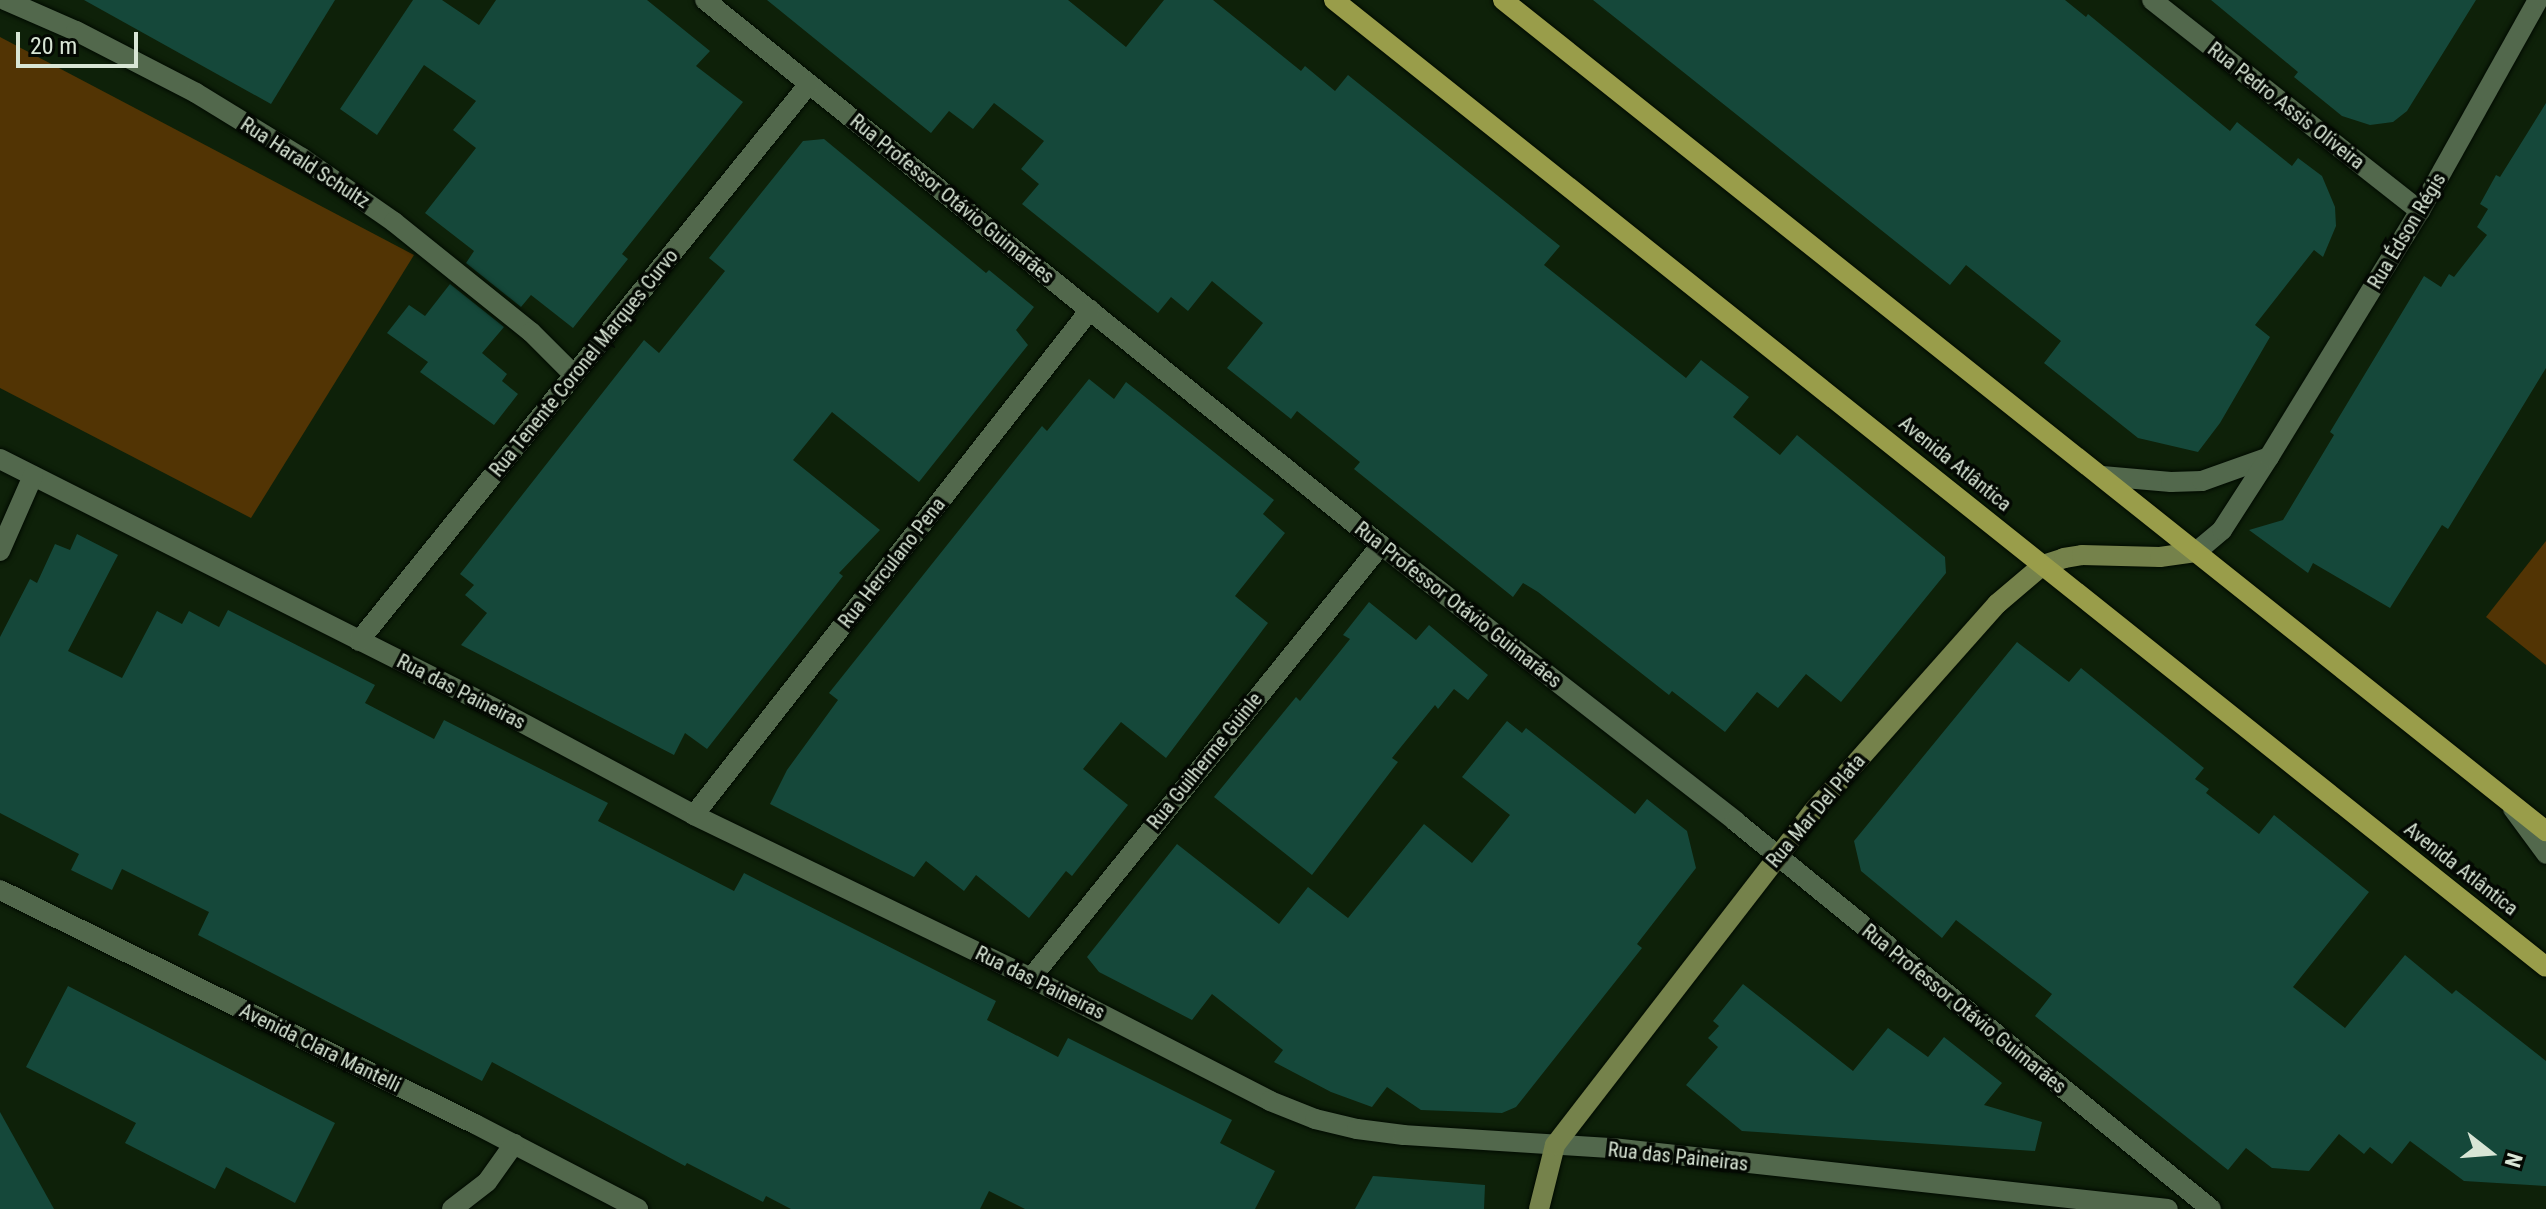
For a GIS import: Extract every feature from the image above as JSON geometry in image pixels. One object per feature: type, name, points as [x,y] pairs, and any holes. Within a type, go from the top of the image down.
[{"type":"main road","name":"Avenida Atlântica","points":[[1334,0],[2546,967]]},
{"type":"main road","points":[[1503,0],[2546,831]]},
{"type":"street","name":"Rua Harald Schultz","points":[[5,0],[76,31],[183,86],[302,158],[394,222],[518,322],[574,375]]},
{"type":"street","name":"Rua Professor Otávio Guimarães","points":[[705,0],[1381,545],[1777,857],[2211,1209]]},
{"type":"street","name":"Rua Pedro Assis Oliveira","points":[[2152,0],[2420,211]]},
{"type":"street","name":"Rua Édson Régis","points":[[2196,552],[2222,530],[2269,457],[2420,211],[2538,0]]},
{"type":"street","name":"Rua Tenente Coronel Marques Curvo","points":[[359,641],[809,84]]},
{"type":"street","name":"Rua Herculano Pena","points":[[694,815],[1090,310]]},
{"type":"street","points":[[2102,476],[2171,482],[2202,481],[2269,457]]},
{"type":"street","name":"Rua das Paineiras","points":[[0,459],[504,713],[694,815],[1031,978],[1270,1101],[1315,1119],[1404,1135],[1612,1148],[2168,1209]]},
{"type":"street","points":[[0,551],[33,476]]},
{"type":"street","name":"Rua Guilherme Guinle","points":[[1031,978],[1381,545]]},
{"type":"street","name":"Rua Mar Del Plata","points":[[1539,1209],[1555,1145],[1777,857],[1997,604],[2043,565],[2082,555],[2160,557],[2196,552]]},
{"type":"street","name":"Avenida Clara Mantelli","points":[[0,890],[514,1144],[638,1209]]},
{"type":"street","points":[[452,1209],[487,1182],[514,1144]]},
{"type":"lane","points":[[2505,798],[2546,855]]},
{"type":"shaded area","points":[[0,37],[414,255],[251,518],[0,388]]},
{"type":"shaded area","points":[[2546,541],[2546,665],[2486,617]]},
{"type":"building","points":[[84,0],[335,0],[271,104]]},
{"type":"building","points":[[413,0],[442,0],[479,25],[496,0],[647,0],[710,51],[696,66],[743,102],[622,254],[628,259],[573,328],[531,295],[521,307],[466,263],[474,251],[425,213],[476,148],[453,130],[476,101],[424,65],[377,135],[340,109]]},
{"type":"building","points":[[767,0],[1068,0],[1126,47],[1164,0],[1213,0],[1301,71],[1305,66],[1335,91],[1348,75],[1560,246],[1544,265],[1686,378],[1701,360],[1749,397],[1733,417],[1780,455],[1797,435],[1945,557],[1946,573],[1841,702],[1806,674],[1778,708],[1757,692],[1725,732],[1672,691],[1669,695],[1538,592],[1523,583],[1513,597],[1354,469],[1360,462],[1297,411],[1291,419],[1227,368],[1263,323],[1212,281],[1188,311],[1171,297],[1158,313],[1022,204],[1039,184],[1021,169],[1044,141],[994,103],[973,129],[949,111],[931,133]]},
{"type":"building","points":[[1593,0],[2065,0],[2086,17],[2088,14],[2230,131],[2237,122],[2292,166],[2298,158],[2322,176],[2335,207],[2336,226],[2323,257],[2314,250],[2255,325],[2270,337],[2220,423],[2198,452],[2138,438],[2044,363],[2061,341],[1966,265],[1950,285]]},
{"type":"building","points":[[2211,0],[2476,0],[2407,111],[2393,122],[2370,125],[2342,116],[2294,77],[2298,72]]},
{"type":"building","points":[[2546,103],[2546,368],[2448,529],[2442,525],[2390,608],[2313,563],[2308,573],[2249,530],[2283,520],[2334,435],[2330,432],[2424,276],[2441,287],[2449,274],[2454,277],[2487,235],[2477,227],[2488,209],[2480,204],[2496,175],[2500,177]]},
{"type":"building","points":[[824,139],[986,273],[989,270],[1034,307],[1016,330],[1028,345],[919,482],[832,412],[793,460],[880,530],[839,573],[843,576],[707,749],[685,733],[674,755],[461,645],[487,613],[465,595],[474,585],[460,574],[644,340],[659,353],[725,271],[709,258],[803,141]]},
{"type":"building","points":[[450,284],[504,327],[482,353],[507,374],[502,381],[518,394],[494,425],[420,372],[428,362],[387,333],[409,305],[425,316]]},
{"type":"building","points":[[1089,379],[1114,399],[1126,382],[1144,396],[1274,500],[1263,514],[1285,533],[1235,596],[1268,623],[1166,758],[1121,722],[1083,769],[1128,805],[1072,876],[1066,871],[1029,918],[976,875],[964,891],[926,861],[914,877],[770,804],[787,770],[838,700],[829,693],[1042,426],[1047,431]]},
{"type":"building","points":[[77,534],[118,555],[68,651],[122,678],[157,611],[182,624],[189,611],[219,627],[228,610],[375,685],[365,703],[434,739],[444,720],[608,803],[598,821],[734,891],[744,873],[996,1001],[987,1020],[1058,1057],[1068,1038],[1232,1120],[1220,1143],[1275,1171],[1255,1209],[1025,1209],[989,1191],[980,1209],[791,1209],[766,1196],[763,1202],[687,1163],[685,1166],[492,1062],[482,1081],[198,935],[209,912],[122,869],[112,890],[71,870],[79,854],[0,813],[0,637],[30,579],[37,583],[55,544],[70,550]]},
{"type":"building","points":[[1369,602],[1416,640],[1429,625],[1488,675],[1468,700],[1454,689],[1438,709],[1435,705],[1392,758],[1398,762],[1312,875],[1214,797],[1296,697],[1300,701],[1350,639],[1343,635]]},
{"type":"building","points":[[2017,642],[2069,682],[2081,668],[2204,768],[2195,779],[2209,789],[2206,793],[2259,834],[2274,815],[2369,892],[2293,987],[2345,1028],[2405,955],[2452,994],[2456,990],[2546,1061],[2546,1186],[2464,1181],[2410,1141],[2392,1164],[2370,1147],[2364,1154],[2339,1134],[2309,1171],[2272,1168],[2246,1148],[2228,1170],[2035,1016],[2052,994],[1956,920],[1942,938],[1861,871],[1854,841]]},
{"type":"building","points":[[1507,721],[1522,733],[1526,728],[1635,814],[1647,799],[1687,831],[1696,868],[1637,944],[1642,948],[1516,1107],[1502,1113],[1421,1110],[1387,1087],[1372,1107],[1331,1092],[1274,1062],[1283,1050],[1212,994],[1192,1020],[1099,972],[1087,957],[1177,844],[1279,924],[1308,887],[1348,918],[1424,824],[1472,863],[1510,815],[1462,777]]},
{"type":"building","points":[[1743,984],[1853,1071],[1888,1028],[1928,1057],[1944,1037],[2002,1083],[1984,1105],[2042,1122],[2035,1151],[1742,1131],[1686,1085],[1718,1047],[1708,1038],[1719,1026],[1713,1021]]},
{"type":"building","points":[[68,986],[335,1123],[295,1203],[226,1167],[215,1189],[125,1143],[136,1123],[26,1067]]},
{"type":"building","points":[[0,1112],[54,1209],[0,1209]]},
{"type":"building","points":[[1373,1176],[1485,1185],[1484,1209],[1355,1209]]}]
